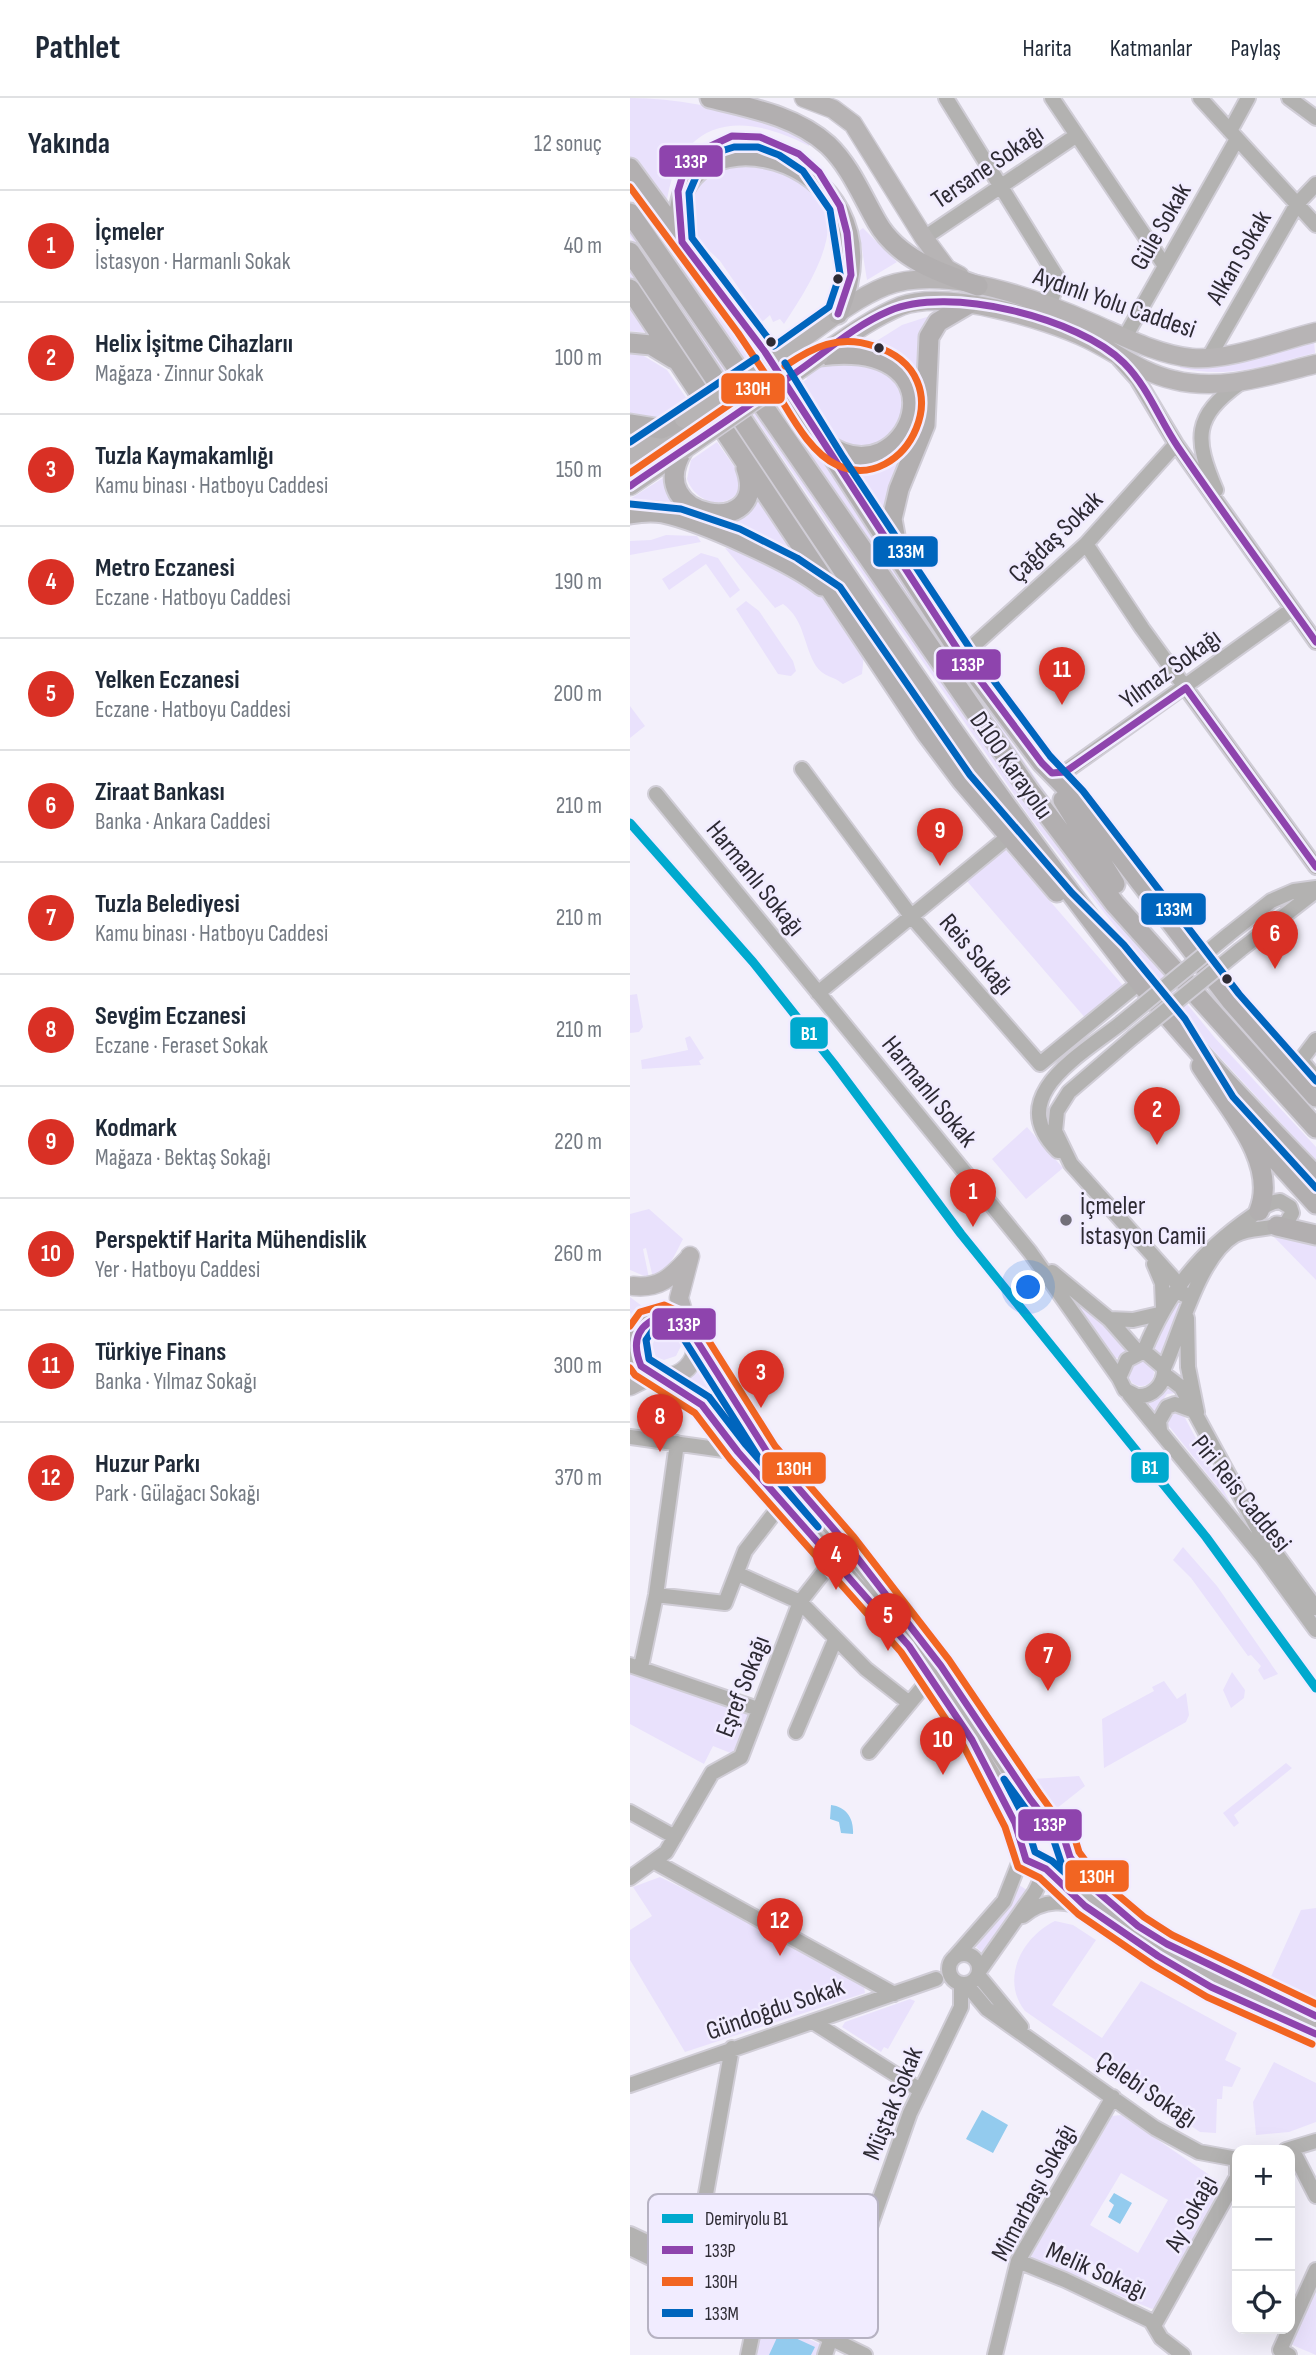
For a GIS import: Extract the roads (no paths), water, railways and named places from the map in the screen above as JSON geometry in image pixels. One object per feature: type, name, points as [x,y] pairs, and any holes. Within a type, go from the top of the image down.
[{"type":"highway","points":[[710,98],[769,113],[808,130],[840,158],[877,224],[894,243],[913,259],[978,286]]},
{"type":"highway","points":[[682,242],[677,201],[681,179],[692,158],[710,144],[732,136],[760,137],[784,145],[811,163],[840,206],[851,275],[838,314]]},
{"type":"highway","points":[[630,168],[753,335],[961,656],[1042,763],[1109,876],[1183,979]]},
{"type":"highway","name":"D100 Karayolu","points":[[630,213],[1029,790],[1115,904],[1316,1128]]},
{"type":"highway","name":"D100 Karayolu","points":[[630,251],[874,614],[1025,830],[1116,953],[1177,1026],[1316,1176]]},
{"type":"highway","points":[[630,289],[942,755],[1064,900],[1116,953]]},
{"type":"highway","points":[[900,560],[892,519],[899,489],[925,425],[929,337],[938,322],[967,305]]},
{"type":"highway","points":[[630,343],[651,345],[677,361]]},
{"type":"highway","points":[[818,438],[841,455],[854,458],[875,455],[901,438],[908,425],[912,397],[909,383],[884,359],[844,353],[819,356]]},
{"type":"highway","points":[[630,424],[661,429],[684,419]]},
{"type":"highway","points":[[682,450],[674,463],[675,483],[685,500],[707,514],[730,513],[746,499],[748,476],[740,457]]},
{"type":"highway","points":[[630,514],[663,513],[712,531],[804,573],[833,595]]},
{"type":"highway","points":[[1042,763],[1075,797],[1231,1001],[1316,1097]]},
{"type":"highway","points":[[1177,1026],[1261,1166],[1265,1192],[1259,1210]]},
{"type":"highway","points":[[1225,1103],[1316,1204]]},
{"type":"highway","points":[[1277,1226],[1316,1235]]},
{"type":"main road","points":[[804,98],[837,104],[853,124],[924,238],[947,269],[978,286]]},
{"type":"main road","points":[[630,455],[838,314],[887,286],[933,279],[978,286]]},
{"type":"main road","name":"Aydınlı Yolu Caddesi","points":[[978,286],[1049,304],[1168,353],[1208,359],[1316,332]]},
{"type":"main road","points":[[630,486],[868,323],[904,305],[937,301],[1044,321],[1112,352],[1145,371],[1176,381],[1241,383],[1316,364]]},
{"type":"main road","points":[[630,1385],[657,1375],[679,1373],[687,1368],[695,1350],[684,1324],[679,1298],[690,1256],[665,1282],[650,1287],[631,1284]]},
{"type":"main road","points":[[631,1284],[684,1324],[779,1467],[845,1542],[941,1666],[1050,1825],[1063,1835],[1066,1847],[1091,1886],[1138,1926],[1209,1968],[1316,2016]]},
{"type":"main road","points":[[684,1324],[655,1317],[646,1321],[632,1347],[641,1366],[702,1405],[738,1452],[932,1676],[977,1749],[1032,1865],[1046,1869],[1098,1916],[1158,1956],[1211,1987],[1316,2034]]},
{"type":"main road","points":[[1022,1848],[1035,1826],[1050,1825]]},
{"type":"main road","points":[[1046,1869],[1058,1864],[1066,1847]]},
{"type":"street","points":[[946,98],[1058,279],[1049,304]]},
{"type":"street","points":[[1052,98],[1165,266]]},
{"type":"street","points":[[1200,98],[1316,225]]},
{"type":"street","name":"Güle Sokak","points":[[1125,337],[1234,135],[1248,98]]},
{"type":"street","points":[[1289,98],[1316,118]]},
{"type":"street","name":"Tersane Sokağı","points":[[924,238],[1077,135]]},
{"type":"street","name":"Alkan Sokak","points":[[1208,359],[1297,204],[1316,184]]},
{"type":"street","points":[[1112,352],[1137,379],[1176,444],[1316,642]]},
{"type":"street","points":[[1224,511],[1205,465],[1202,431],[1208,411],[1241,383]]},
{"type":"street","name":"Çağdaş Sokak","points":[[961,656],[1086,544],[1176,444]]},
{"type":"street","points":[[1086,544],[1316,870],[1294,891]]},
{"type":"street","name":"Yılmaz Sokağı","points":[[1042,763],[1052,774],[1065,772],[1186,688],[1291,610]]},
{"type":"street","name":"Reis Sokağı","points":[[802,769],[911,916],[1040,1064],[1140,982]]},
{"type":"street","name":"Harmanlı Sokağı","points":[[656,794],[818,993]]},
{"type":"street","points":[[818,993],[1009,836]]},
{"type":"street","points":[[1196,1412],[1188,1367],[1188,1312],[1180,1287],[1042,1132],[1038,1105],[1041,1095],[1069,1065],[1271,901],[1294,891],[1316,889]]},
{"type":"street","points":[[1071,1164],[1062,1152],[1055,1131],[1055,1119],[1061,1102],[1133,1037],[1316,889]]},
{"type":"street","name":"Harmanlı Sokak","points":[[818,993],[1030,1252],[1122,1384]]},
{"type":"street","points":[[1316,1040],[1301,1060],[1316,1077]]},
{"type":"street","points":[[1274,1201],[1290,1207],[1290,1219],[1277,1226],[1243,1232],[1224,1244],[1201,1280],[1164,1371],[1150,1394],[1137,1396],[1122,1384],[1122,1365],[1141,1351],[1161,1311],[1197,1262],[1219,1238],[1274,1201]]},
{"type":"street","name":"Harmanlı Sokak","points":[[1030,1252],[1141,1351]]},
{"type":"street","points":[[1148,1254],[1176,1267],[1197,1262]]},
{"type":"street","points":[[1148,1254],[1161,1275],[1161,1311]]},
{"type":"street","points":[[1109,1320],[1133,1320],[1161,1311]]},
{"type":"street","points":[[1141,1351],[1181,1387],[1196,1412]]},
{"type":"street","name":"Piri Reis Caddesi","points":[[1122,1384],[1262,1556],[1316,1630]]},
{"type":"street","points":[[1160,1430],[1159,1421],[1167,1407],[1175,1404],[1196,1412]]},
{"type":"street","name":"Piri Reis Caddesi","points":[[1196,1412],[1258,1529],[1316,1608]]},
{"type":"street","points":[[630,1437],[738,1452]]},
{"type":"street","points":[[677,1443],[656,1595],[635,1666],[758,1709]]},
{"type":"street","points":[[656,1595],[725,1603],[745,1551],[782,1503]]},
{"type":"street","name":"Eşref Sokağı","points":[[630,1878],[666,1852],[712,1773],[741,1757],[800,1602],[833,1560]]},
{"type":"street","points":[[738,1574],[800,1602],[835,1640],[908,1702]]},
{"type":"street","points":[[796,1732],[835,1640]]},
{"type":"street","points":[[869,1752],[932,1676]]},
{"type":"street","points":[[630,1812],[675,1837]]},
{"type":"street","points":[[936,1979],[1004,1901],[1022,1848]]},
{"type":"street","points":[[655,1862],[894,1994]]},
{"type":"street","points":[[1013,1927],[1046,1869]]},
{"type":"street","points":[[936,1979],[968,1979],[1026,1912],[1054,1902],[1079,1906],[1098,1916]]},
{"type":"street","points":[[953,1960],[969,1955],[977,1960],[968,1979]]},
{"type":"street","points":[[953,1960],[949,1972],[968,1979]]},
{"type":"street","name":"Gündoğdu Sokak","points":[[630,2085],[936,1979]]},
{"type":"street","name":"Müştak Sokak","points":[[878,2209],[920,2090],[961,2007],[968,1979]]},
{"type":"street","name":"Çelebi Sokağı","points":[[968,1979],[1036,2043],[1155,2128],[1199,2152],[1232,2158]]},
{"type":"street","points":[[813,2022],[920,2090]]},
{"type":"street","points":[[706,2194],[732,2048]]},
{"type":"street","name":"Mimarbaşı Sokağı","points":[[995,2355],[1018,2261],[1112,2097]]},
{"type":"street","points":[[1295,2148],[1316,2141]]},
{"type":"street","points":[[1295,2162],[1316,2196]]},
{"type":"street","name":"Ay Sokağı","points":[[1156,2324],[1232,2186]]},
{"type":"street","points":[[630,2234],[648,2245]]},
{"type":"street","points":[[630,2248],[648,2255]]},
{"type":"street","name":"Melik Sokağı","points":[[1018,2261],[1065,2280],[1156,2324],[1161,2338],[1183,2355]]},
{"type":"street","points":[[1289,2355],[1280,2350],[1316,2270]]},
{"type":"street","points":[[748,2355],[753,2338]]},
{"type":"street","points":[[832,2339],[865,2355]]},
{"type":"street","name":"Müştak Sokak","points":[[825,2355],[832,2339]]},
{"type":"water","points":[[831,1805],[845,1811],[852,1823],[853,1834],[841,1833],[839,1822],[830,1819]]},
{"type":"water","points":[[982,2110],[1008,2125],[993,2153],[966,2139]]},
{"type":"water","points":[[1114,2193],[1132,2203],[1120,2224],[1108,2217],[1114,2205],[1109,2201]]},
{"type":"water","points":[[777,2338],[795,2338],[815,2347],[811,2355],[769,2355]]},
{"type":"rail line","name":"B1","points":[[630,823],[753,962],[834,1064],[961,1234],[1206,1537],[1316,1688]]},
{"type":"place","name":"Türkiye Finans","points":[[1062,705]]},
{"type":"place","name":"Kodmark","points":[[940,866]]},
{"type":"place","name":"Ziraat Bankası","points":[[1275,969]]},
{"type":"place","name":"Helix İşitme Cihazlarıı","points":[[1157,1145]]},
{"type":"place","name":"İçmeler İstasyon Camii","points":[[1066,1220]]},
{"type":"place","name":"İçmeler","points":[[973,1227]]},
{"type":"place","name":"Tuzla Kaymakamlığı","points":[[761,1408]]},
{"type":"place","name":"Sevgim Eczanesi","points":[[660,1452]]},
{"type":"place","name":"Metro Eczanesi","points":[[836,1590]]},
{"type":"place","name":"Yelken Eczanesi","points":[[888,1651]]},
{"type":"place","name":"Tuzla Belediyesi","points":[[1048,1691]]},
{"type":"place","name":"Perspektif Harita Mühendislik","points":[[943,1775]]},
{"type":"place","name":"Huzur Parkı","points":[[780,1956]]}]
